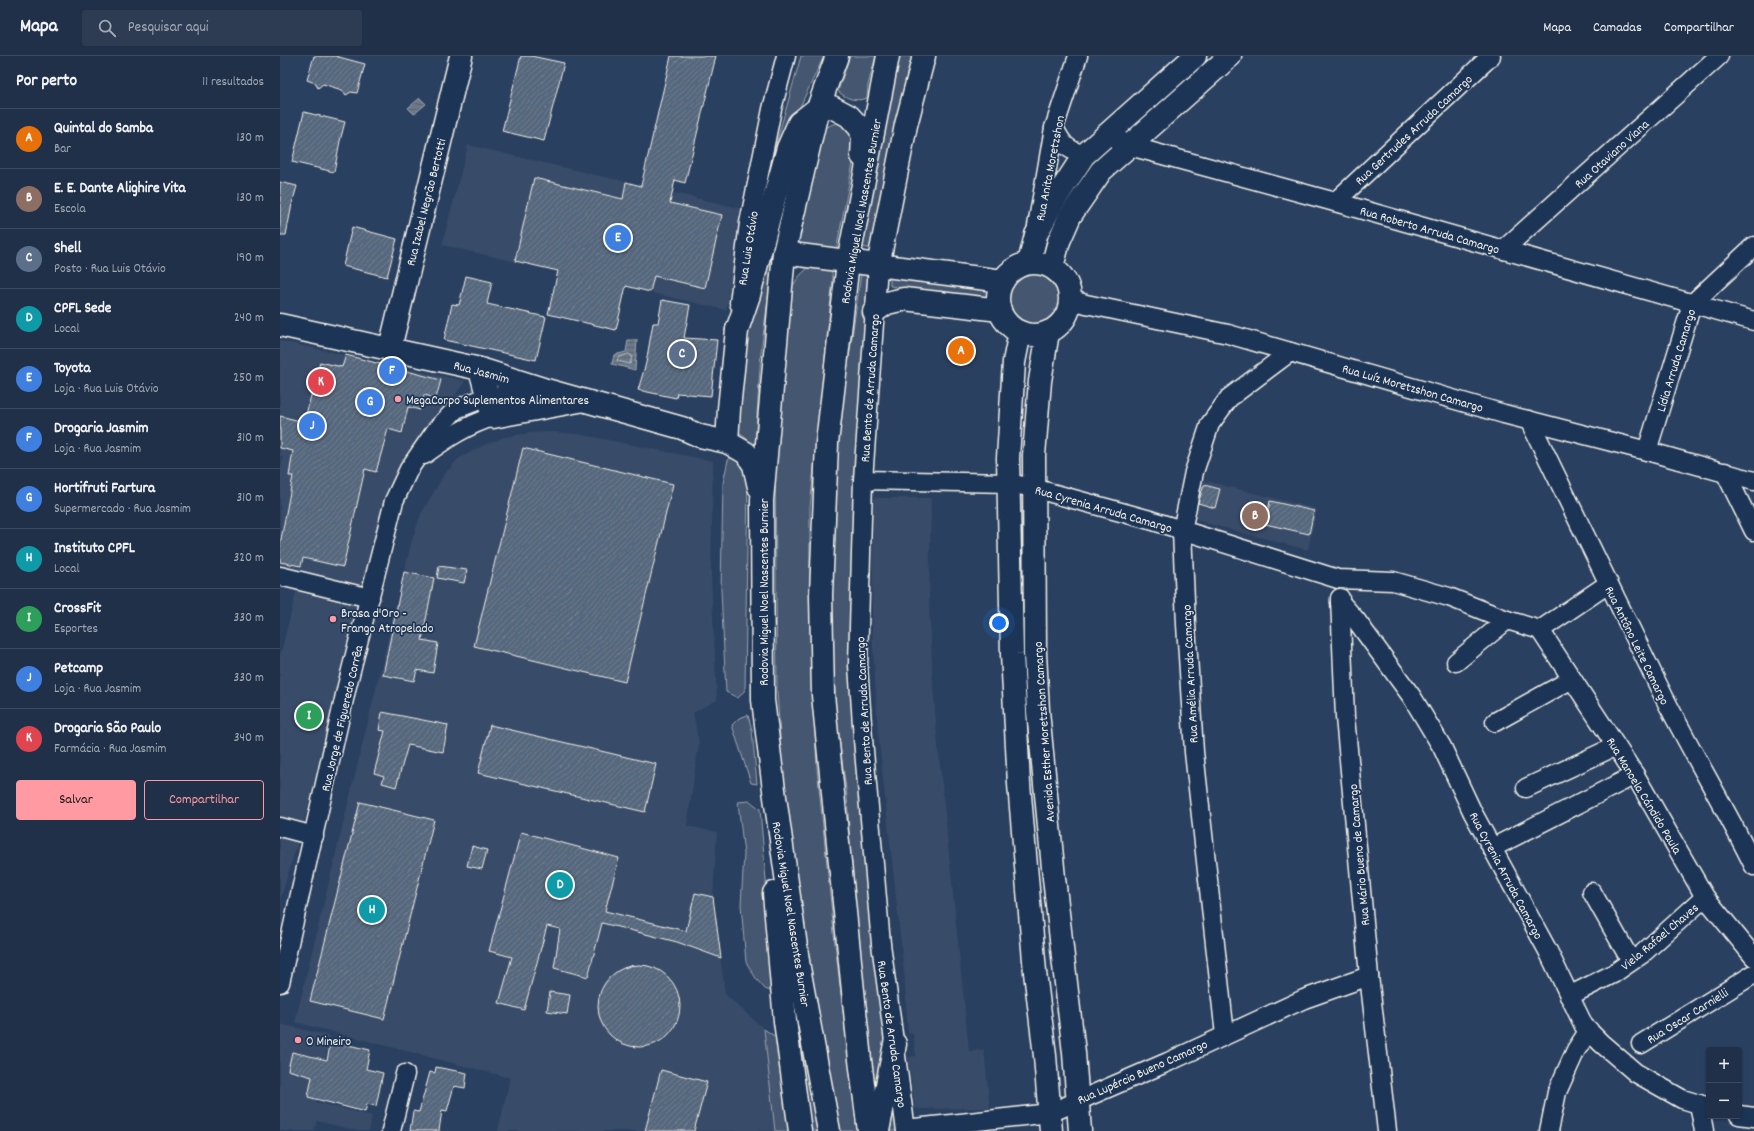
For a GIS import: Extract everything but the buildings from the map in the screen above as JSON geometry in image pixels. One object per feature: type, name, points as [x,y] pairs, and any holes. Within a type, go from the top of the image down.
[{"type":"main road","name":"Rua Izabel Negrão Bertotti","points":[[390,348],[462,56]]},
{"type":"main road","name":"Rodovia Miguel Noel Nascentes Burnier","points":[[829,1131],[799,968],[763,700],[762,500],[784,253],[818,108],[837,56]]},
{"type":"main road","name":"Rodovia Miguel Noel Nascentes Burnier","points":[[870,1131],[859,1052],[822,680],[820,595],[827,443],[848,262],[888,56]]},
{"type":"main road","points":[[878,266],[906,125],[924,56]]},
{"type":"main road","points":[[1029,263],[1036,235],[1052,204],[1084,155],[1195,56]]},
{"type":"main road","points":[[1052,267],[1059,241],[1070,216],[1101,171],[1230,56]]},
{"type":"main road","points":[[737,330],[749,295],[768,217],[788,148],[800,123],[818,108],[832,107],[849,116],[860,128],[863,144],[858,210]]},
{"type":"main road","points":[[784,253],[1002,281]]},
{"type":"main road","points":[[1029,263],[1041,263],[1052,267],[1062,275],[1068,286],[1070,299],[1069,310],[1064,319],[1048,332],[1039,334],[1020,332],[1008,323],[1000,310],[998,295],[1002,281],[1018,266],[1029,263]]},
{"type":"main road","points":[[874,312],[887,303],[904,299],[1000,310]]},
{"type":"main road","name":"Rua Jasmim","points":[[280,325],[480,369],[543,389],[682,428],[700,436],[727,442],[746,453],[754,465],[762,500]]},
{"type":"main road","name":"Rua Luis Otávio","points":[[727,442],[737,330]]},
{"type":"main road","name":"Avenida Esther Moretzshon Camargo","points":[[1020,332],[1014,362],[1008,458],[1012,654],[1015,728],[1033,949],[1045,1056],[1050,1122]]},
{"type":"main road","name":"Avenida Esther Moretzshon Camargo","points":[[1048,332],[1040,381],[1034,455],[1035,653],[1038,711],[1080,1131]]},
{"type":"main road","points":[[480,369],[490,407]]},
{"type":"main road","name":"Rua Jorge de Figueredo Corrêa","points":[[490,407],[584,400]]},
{"type":"main road","points":[[682,428],[703,427],[712,424],[718,421],[729,409]]},
{"type":"main road","points":[[774,790],[763,801],[780,950],[785,1021],[800,1131]]},
{"type":"main road","points":[[878,1131],[895,1044]]},
{"type":"street","name":"Rua Luis Otávio","points":[[737,330],[740,291],[750,223],[772,109],[786,56]]},
{"type":"street","name":"Rua Anita Moretzshon","points":[[1036,235],[1054,128],[1078,56]]},
{"type":"street","name":"Rua Gertrudes Arruda Camargo","points":[[1335,202],[1491,56]]},
{"type":"street","name":"Rua Otaviano Viana","points":[[1503,250],[1719,56]]},
{"type":"street","points":[[1054,128],[1062,143],[1069,150],[1084,155]]},
{"type":"street","name":"Rua Roberto Arruda Camargo","points":[[1108,134],[1130,146],[1335,202],[1754,321]]},
{"type":"street","name":"Lídia Arruda Camargo","points":[[1647,451],[1692,304],[1754,246]]},
{"type":"street","name":"Rua Bento de Arruda Camargo","points":[[878,266],[863,480],[858,665],[880,936],[906,1130]]},
{"type":"street","name":"Rua Luíz Moretzshon Camargo","points":[[1070,299],[1086,304],[1228,334],[1529,420],[1754,481]]},
{"type":"street","name":"Rua Amélia Arruda Camargo","points":[[1225,1034],[1194,752],[1182,531],[1194,472],[1210,424],[1229,398],[1290,352]]},
{"type":"street","name":"Rua Jorge de Figueredo Corrêa","points":[[280,982],[348,686],[394,501],[405,475],[417,460],[436,430],[447,417],[461,407],[490,407],[543,389]]},
{"type":"street","name":"Rua Antôno Leite Camargo","points":[[1529,420],[1683,736],[1738,834],[1754,866]]},
{"type":"street","points":[[1725,472],[1754,532]]},
{"type":"street","name":"Rua Cyrenia Arruda Camargo","points":[[863,480],[1009,483],[1033,488],[1150,520],[1338,579],[1393,581],[1449,598],[1507,620],[1540,630]]},
{"type":"street","points":[[280,576],[370,598]]},
{"type":"street","name":"Rua Mário Bueno de Camargo","points":[[1338,579],[1346,717],[1369,976],[1387,1131]]},
{"type":"street","points":[[1540,630],[1608,584]]},
{"type":"street","name":"Rua Cyrenia Arruda Camargo","points":[[1340,602],[1356,620],[1412,697],[1442,747],[1492,848],[1548,951],[1584,1026],[1601,1043],[1636,1073],[1682,1099],[1704,1106]]},
{"type":"street","points":[[1456,662],[1507,620]]},
{"type":"street","name":"Rua Manoela Cándido Paula","points":[[1540,630],[1635,775],[1705,897],[1754,957]]},
{"type":"street","points":[[1495,722],[1572,679]]},
{"type":"street","points":[[1526,788],[1616,746]]},
{"type":"street","points":[[1492,848],[1635,775]]},
{"type":"street","points":[[280,827],[314,836]]},
{"type":"street","points":[[1592,892],[1631,961]]},
{"type":"street","name":"Viela Rafael Chaves","points":[[1569,996],[1613,974],[1642,954],[1705,897]]},
{"type":"street","name":"Rua Oscar Carnielli","points":[[1641,1044],[1754,974]]},
{"type":"street","name":"Rua Lupércio Bueno Camargo","points":[[906,1130],[1050,1122],[1078,1099],[1168,1062],[1225,1034],[1304,999],[1369,976]]},
{"type":"street","points":[[1549,1131],[1557,1092],[1576,1050],[1589,1030]]},
{"type":"street","points":[[391,1131],[405,1074]]},
{"type":"street","points":[[1704,1106],[1704,1131]]},
{"type":"street","points":[[1742,1115],[1754,1117]]},
{"type":"shaded area","points":[[801,56],[824,56],[798,111],[770,185],[768,177],[774,151]]},
{"type":"shaded area","points":[[850,56],[876,56],[868,85],[867,98],[859,100],[851,99],[838,91]]},
{"type":"shaded area","points":[[895,56],[916,56],[876,249],[859,247]]},
{"type":"shaded area","points":[[841,121],[851,130],[856,147],[836,251],[797,243],[818,141],[826,127]]},
{"type":"shaded area","points":[[468,145],[743,209],[726,310],[442,245]]},
{"type":"shaded area","points":[[764,252],[774,253],[761,352],[755,447],[746,438],[735,431],[750,306]]},
{"type":"shaded area","points":[[817,264],[831,269],[833,278],[810,508],[810,630],[817,768],[835,943],[857,1131],[840,1131],[828,1077],[786,825],[777,692],[775,462],[788,295],[796,280],[802,273]]},
{"type":"shaded area","points":[[1028,270],[1040,270],[1054,278],[1062,292],[1060,309],[1054,318],[1040,326],[1028,326],[1018,321],[1011,314],[1006,304],[1006,292],[1011,282],[1018,275]]},
{"type":"shaded area","points":[[861,274],[869,276],[851,575],[852,688],[887,1040],[875,1101],[856,944],[847,796],[836,716],[830,580],[834,497],[841,413]]},
{"type":"shaded area","points":[[890,278],[995,292],[995,301],[890,286]]},
{"type":"shaded area","points":[[280,341],[465,381],[446,409],[421,435],[408,453],[394,480],[302,829],[280,900],[280,656],[301,573],[280,567],[280,472],[283,457],[280,456]]},
{"type":"shaded area","points":[[551,432],[578,434],[713,461],[711,574],[717,700],[693,713],[699,743],[687,826],[717,832],[713,897],[725,994],[764,1029],[775,1131],[498,1131],[510,1078],[295,1022],[412,540],[421,514],[443,476],[458,459],[484,445],[505,437],[530,433]]},
{"type":"shaded area","points":[[734,456],[748,473],[745,690],[738,698],[726,692],[721,590],[723,483],[728,460]]},
{"type":"shaded area","points":[[1202,480],[1317,509],[1308,550],[1202,522],[1195,518],[1193,514],[1194,499]]},
{"type":"shaded area","points":[[873,498],[931,498],[929,602],[937,736],[969,1051],[984,1050],[990,1108],[915,1109],[908,1057],[916,1056],[913,1034],[908,1032],[904,971],[878,733],[872,629]]},
{"type":"shaded area","points":[[748,715],[752,730],[757,784],[751,783],[732,725],[739,718]]},
{"type":"shaded area","points":[[750,801],[760,809],[778,994],[765,989],[757,980],[746,962],[741,905],[744,854],[738,802]]},
{"type":"shaded area","points":[[280,1024],[330,1036],[316,1102],[372,1116],[369,1131],[358,1131],[317,1121],[314,1131],[280,1131]]},
{"type":"shaded area","points":[[764,1029],[779,1039],[791,1131],[775,1131]]},
{"type":"shaded area","points":[[797,1050],[804,1050],[820,1131],[806,1131]]},
{"type":"shaded area","points":[[891,1085],[899,1131],[884,1131]]},
{"type":"water","points":[[420,98],[426,104],[414,114],[408,108]]},
{"type":"water","points":[[628,340],[637,340],[635,370],[612,364],[614,355],[626,352]]},
{"type":"place","name":"Toyota","points":[[618,238]]},
{"type":"place","name":"Quintal do Samba","points":[[961,351]]},
{"type":"place","name":"Shell","points":[[682,354]]},
{"type":"place","name":"Drogaria Jasmim","points":[[392,371]]},
{"type":"place","name":"Drogaria São Paulo","points":[[321,382]]},
{"type":"place","name":"MegaCorpo Suplementos Alimentares","points":[[398,399]]},
{"type":"place","name":"Hortifruti Fartura","points":[[370,402]]},
{"type":"place","name":"Petcamp","points":[[312,426]]},
{"type":"place","name":"E. E. Dante Alighire Vita","points":[[1255,516]]},
{"type":"place","name":"Brasa d'Oro - Frango Atropelado","points":[[333,619]]},
{"type":"place","name":"CrossFit","points":[[309,716]]},
{"type":"place","name":"CPFL Sede","points":[[560,885]]},
{"type":"place","name":"Instituto CPFL","points":[[372,910]]},
{"type":"place","name":"O Mineiro","points":[[298,1040]]}]
